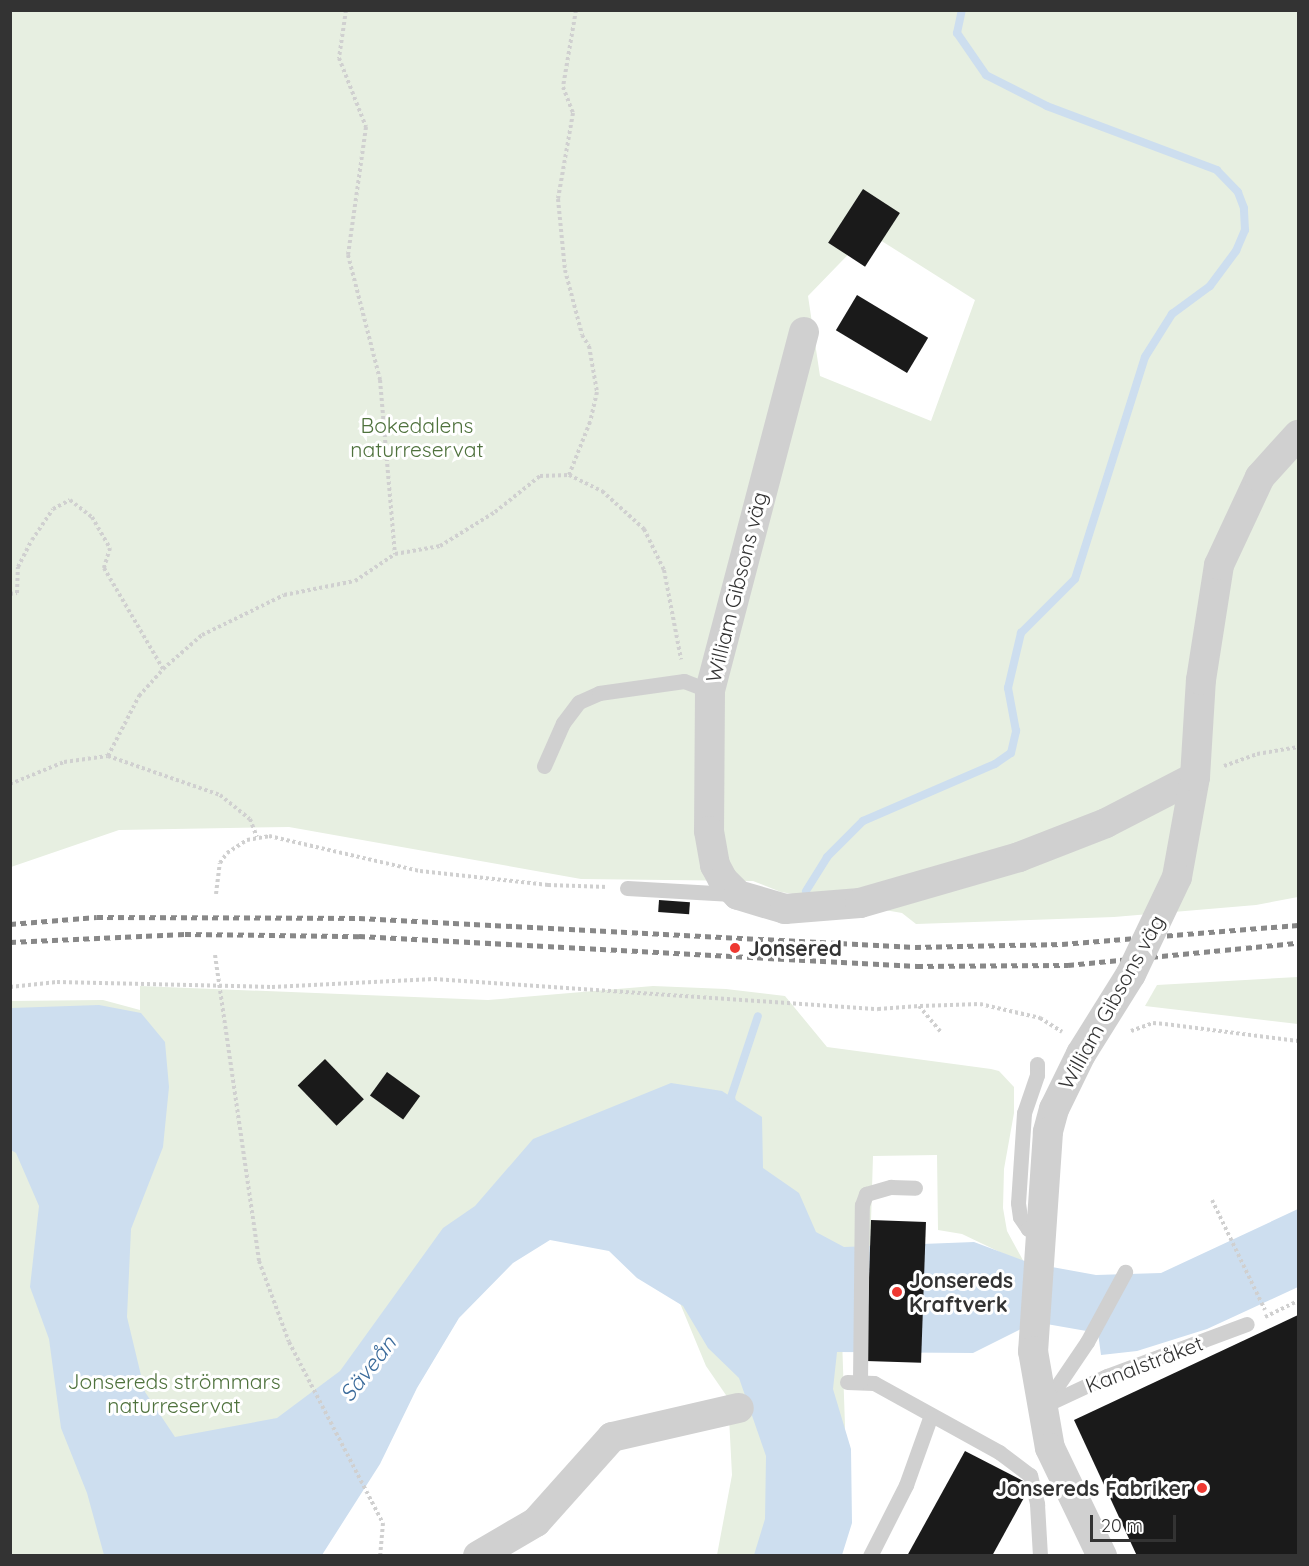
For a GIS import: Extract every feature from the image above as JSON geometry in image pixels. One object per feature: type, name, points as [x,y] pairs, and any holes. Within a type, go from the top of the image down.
[{"type":"street","name":"William Gibsons väg","points":[[738,895],[723,880],[711,849],[697,686],[729,607],[804,332]]},
{"type":"street","name":"William Gibsons väg","points":[[1102,1556],[1050,1448],[1033,1351],[1048,1132],[1074,1045],[1131,974],[1177,877],[1195,777],[1201,680],[1219,566],[1260,477],[1299,435]]},
{"type":"street","points":[[738,895],[785,909],[803,909],[904,893],[1030,853],[1106,822],[1195,777]]},
{"type":"street","points":[[478,1556],[536,1522],[612,1437],[739,1408]]},
{"type":"lane","points":[[544,766],[563,723],[579,702],[599,693],[697,686]]},
{"type":"lane","points":[[627,888],[738,895]]},
{"type":"lane","name":"William Gibsons väg","points":[[1037,1064],[1037,1075],[1024,1113],[1018,1203],[1020,1217],[1040,1241]]},
{"type":"lane","points":[[915,1188],[891,1187],[866,1194],[861,1221],[859,1356],[853,1382],[874,1383],[999,1452],[1030,1475],[1037,1504],[1040,1556]]},
{"type":"lane","points":[[1043,1406],[1087,1342],[1125,1272]]},
{"type":"lane","name":"Kanalstråket","points":[[1043,1406],[1107,1376],[1248,1324]]},
{"type":"lane","points":[[870,1556],[906,1485],[931,1415]]},
{"type":"path","points":[[346,10],[339,58],[366,127],[348,255],[380,380],[395,554]]},
{"type":"path","points":[[569,475],[590,422],[597,392],[589,346],[582,335],[565,270],[558,199],[573,113],[563,87],[576,10]]},
{"type":"path","points":[[108,756],[139,696],[163,669],[202,635],[284,595],[355,581],[395,554],[440,546],[495,512],[540,476],[569,475],[602,491],[644,529],[656,548],[697,686]]},
{"type":"path","points":[[10,594],[17,593],[18,567],[32,540],[53,509],[70,500],[92,517],[110,548],[104,568],[163,669]]},
{"type":"path","points":[[1195,777],[1257,754],[1299,747]]},
{"type":"path","points":[[10,784],[64,762],[108,756],[220,795],[250,819],[257,837]]},
{"type":"path","points":[[216,894],[220,863],[238,844],[257,837],[293,840],[420,871],[548,885],[627,888]]},
{"type":"path","points":[[215,955],[259,1262],[290,1342],[383,1523],[380,1556]]},
{"type":"path","points":[[10,987],[57,982],[221,988],[434,979],[878,1009],[980,1004],[1040,1018],[1074,1045]]},
{"type":"path","points":[[919,1006],[941,1032]]},
{"type":"path","points":[[1127,1033],[1153,1023],[1299,1041]]},
{"type":"path","points":[[1212,1200],[1263,1305]]},
{"type":"path","points":[[1248,1324],[1299,1301]]},
{"type":"green space","name":"Bokedalens naturreservat","points":[[10,11],[1298,11],[1298,897],[1256,905],[1114,917],[916,924],[902,913],[781,892],[753,881],[581,879],[289,827],[119,830],[11,867]],"holes":[[[869,233],[975,300],[931,421],[820,376],[808,296]]]},
{"type":"green space","points":[[1298,977],[1298,1024],[1145,1006],[1157,985]]},
{"type":"green space","name":"Jonsereds strömmars naturreservat","points":[[140,986],[488,1000],[653,986],[726,989],[785,996],[827,1047],[991,1069],[999,1071],[1014,1087],[1014,1113],[1004,1169],[1003,1208],[1007,1231],[1025,1264],[962,1234],[938,1230],[937,1155],[873,1156],[870,1254],[841,1309],[845,1426],[832,1555],[717,1555],[732,1475],[728,1398],[706,1366],[677,1296],[611,1233],[512,1226],[291,1555],[11,1556],[11,1001],[103,1000],[140,1010]]},
{"type":"water","name":"Säveån","points":[[99,1005],[141,1013],[165,1042],[169,1087],[163,1147],[131,1229],[127,1317],[145,1392],[175,1437],[277,1418],[340,1371],[443,1228],[475,1206],[533,1139],[671,1083],[722,1091],[762,1117],[763,1168],[799,1193],[816,1232],[844,1247],[974,1242],[1030,1263],[1096,1275],[1161,1273],[1298,1209],[1298,1287],[1207,1329],[1137,1351],[1101,1355],[1098,1333],[1035,1322],[973,1353],[837,1352],[833,1389],[851,1449],[852,1523],[842,1555],[754,1555],[765,1519],[766,1456],[739,1378],[708,1348],[683,1306],[637,1278],[609,1251],[550,1240],[513,1263],[459,1318],[417,1388],[380,1464],[322,1555],[104,1555],[87,1493],[61,1428],[49,1339],[30,1287],[39,1206],[16,1153],[11,1150],[11,1008]]},
{"type":"building","points":[[863,189],[900,213],[865,267],[828,243]]},
{"type":"building","points":[[857,295],[928,338],[907,373],[836,330]]},
{"type":"building","points":[[659,900],[690,902],[689,914],[658,912]]},
{"type":"building","points":[[325,1059],[364,1099],[337,1126],[298,1085]]},
{"type":"building","points":[[387,1072],[420,1096],[403,1120],[370,1095]]},
{"type":"building","name":"Jonsereds Kraftverk","points":[[871,1220],[926,1222],[921,1363],[866,1361]]},
{"type":"building","name":"Jonsereds Fabriker","points":[[1298,1315],[1298,1556],[1137,1556],[1074,1420]]},
{"type":"building","points":[[965,1451],[1031,1485],[992,1556],[907,1556]]},
{"type":"waterway","points":[[806,891],[827,857],[863,821],[995,764],[1011,753],[1016,731],[1008,688],[1021,633],[1075,579],[1145,357],[1172,314],[1210,286],[1236,251],[1245,230],[1244,208],[1238,192],[1217,170],[1047,106],[986,75],[957,33],[962,10]]},
{"type":"waterway","points":[[733,1107],[731,1097],[758,1016]]},
{"type":"railway","points":[[10,924],[97,917],[359,918],[915,947],[1062,944],[1298,925]]},
{"type":"railway","points":[[10,942],[185,934],[359,936],[917,966],[1068,965],[1298,943]]},
{"type":"place","name":"Jonsered","points":[[735,948]]},
{"type":"place","name":"Jonsereds Kraftverk","points":[[897,1292]]},
{"type":"place","name":"Jonsereds Fabriker","points":[[1202,1488]]}]
